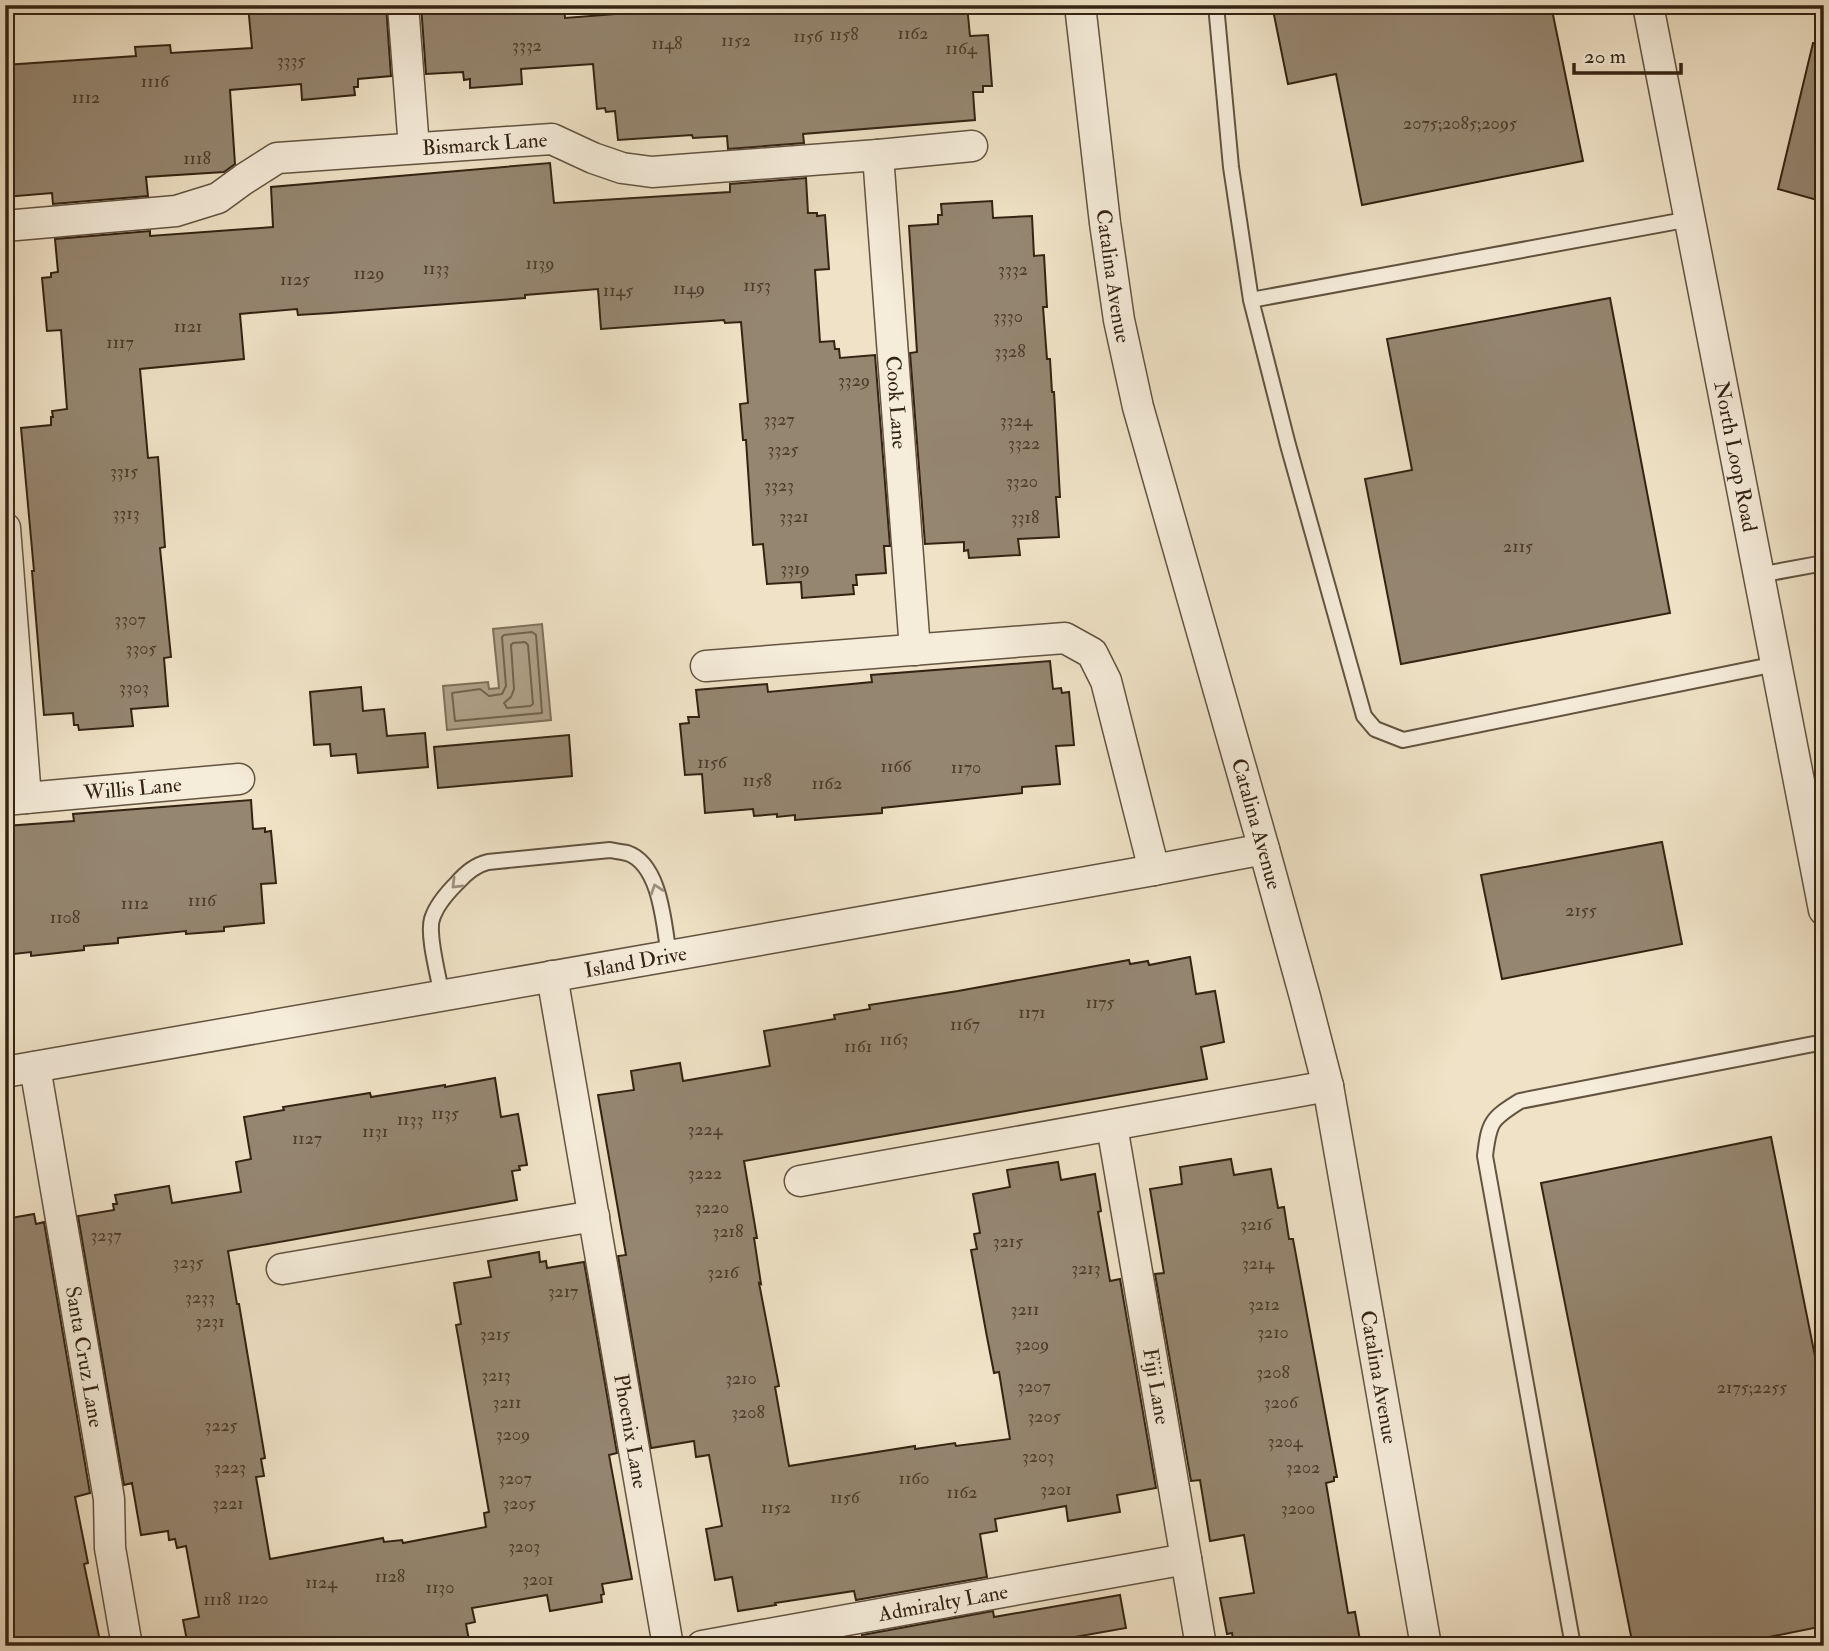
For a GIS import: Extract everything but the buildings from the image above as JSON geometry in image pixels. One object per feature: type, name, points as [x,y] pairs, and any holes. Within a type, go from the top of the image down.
[{"type":"street","points":[[403,5],[414,148]]},
{"type":"street","name":"Catalina Avenue","points":[[1080,5],[1103,211],[1119,320],[1138,407],[1265,849],[1328,1086],[1426,1646]]},
{"type":"street","name":"North Loop Road","points":[[1648,5],[1824,910]]},
{"type":"street","name":"Bismarck Lane","points":[[5,226],[176,211],[218,198],[277,158],[552,139],[622,168],[652,172],[878,156],[972,146]]},
{"type":"street","name":"Cook Lane","points":[[878,156],[915,650]]},
{"type":"street","name":"Willis Lane","points":[[5,528],[16,799],[239,779]]},
{"type":"street","points":[[706,666],[1065,638],[1092,653],[1106,681],[1154,870]]},
{"type":"street","name":"Island Drive","points":[[5,1072],[1265,849]]},
{"type":"street","name":"Phoenix Lane","points":[[552,976],[668,1646]]},
{"type":"street","name":"Santa Cruz Lane","points":[[35,1067],[109,1499],[110,1548],[127,1646]]},
{"type":"street","points":[[800,1181],[1328,1086]]},
{"type":"street","name":"Fiji Lane","points":[[1112,1126],[1201,1646]]},
{"type":"street","points":[[282,1269],[594,1216]]},
{"type":"street","name":"Admiralty Lane","points":[[702,1646],[1186,1559]]},
{"type":"lane","points":[[1216,5],[1231,167],[1251,300],[1288,445],[1364,716],[1375,729],[1403,740],[1776,664]]},
{"type":"lane","points":[[1251,300],[1689,219]]},
{"type":"lane","points":[[1759,575],[1824,564]]},
{"type":"lane","points":[[442,996],[431,935],[432,919],[446,893],[478,864],[488,862],[610,850],[629,853],[646,868],[654,881],[659,895],[669,956]]},
{"type":"lane","points":[[1573,1646],[1485,1156],[1488,1129],[1500,1113],[1520,1101],[1824,1042]]},
{"type":"water","points":[[542,624],[551,720],[447,730],[443,686],[488,682],[489,689],[499,688],[493,629]]}]
